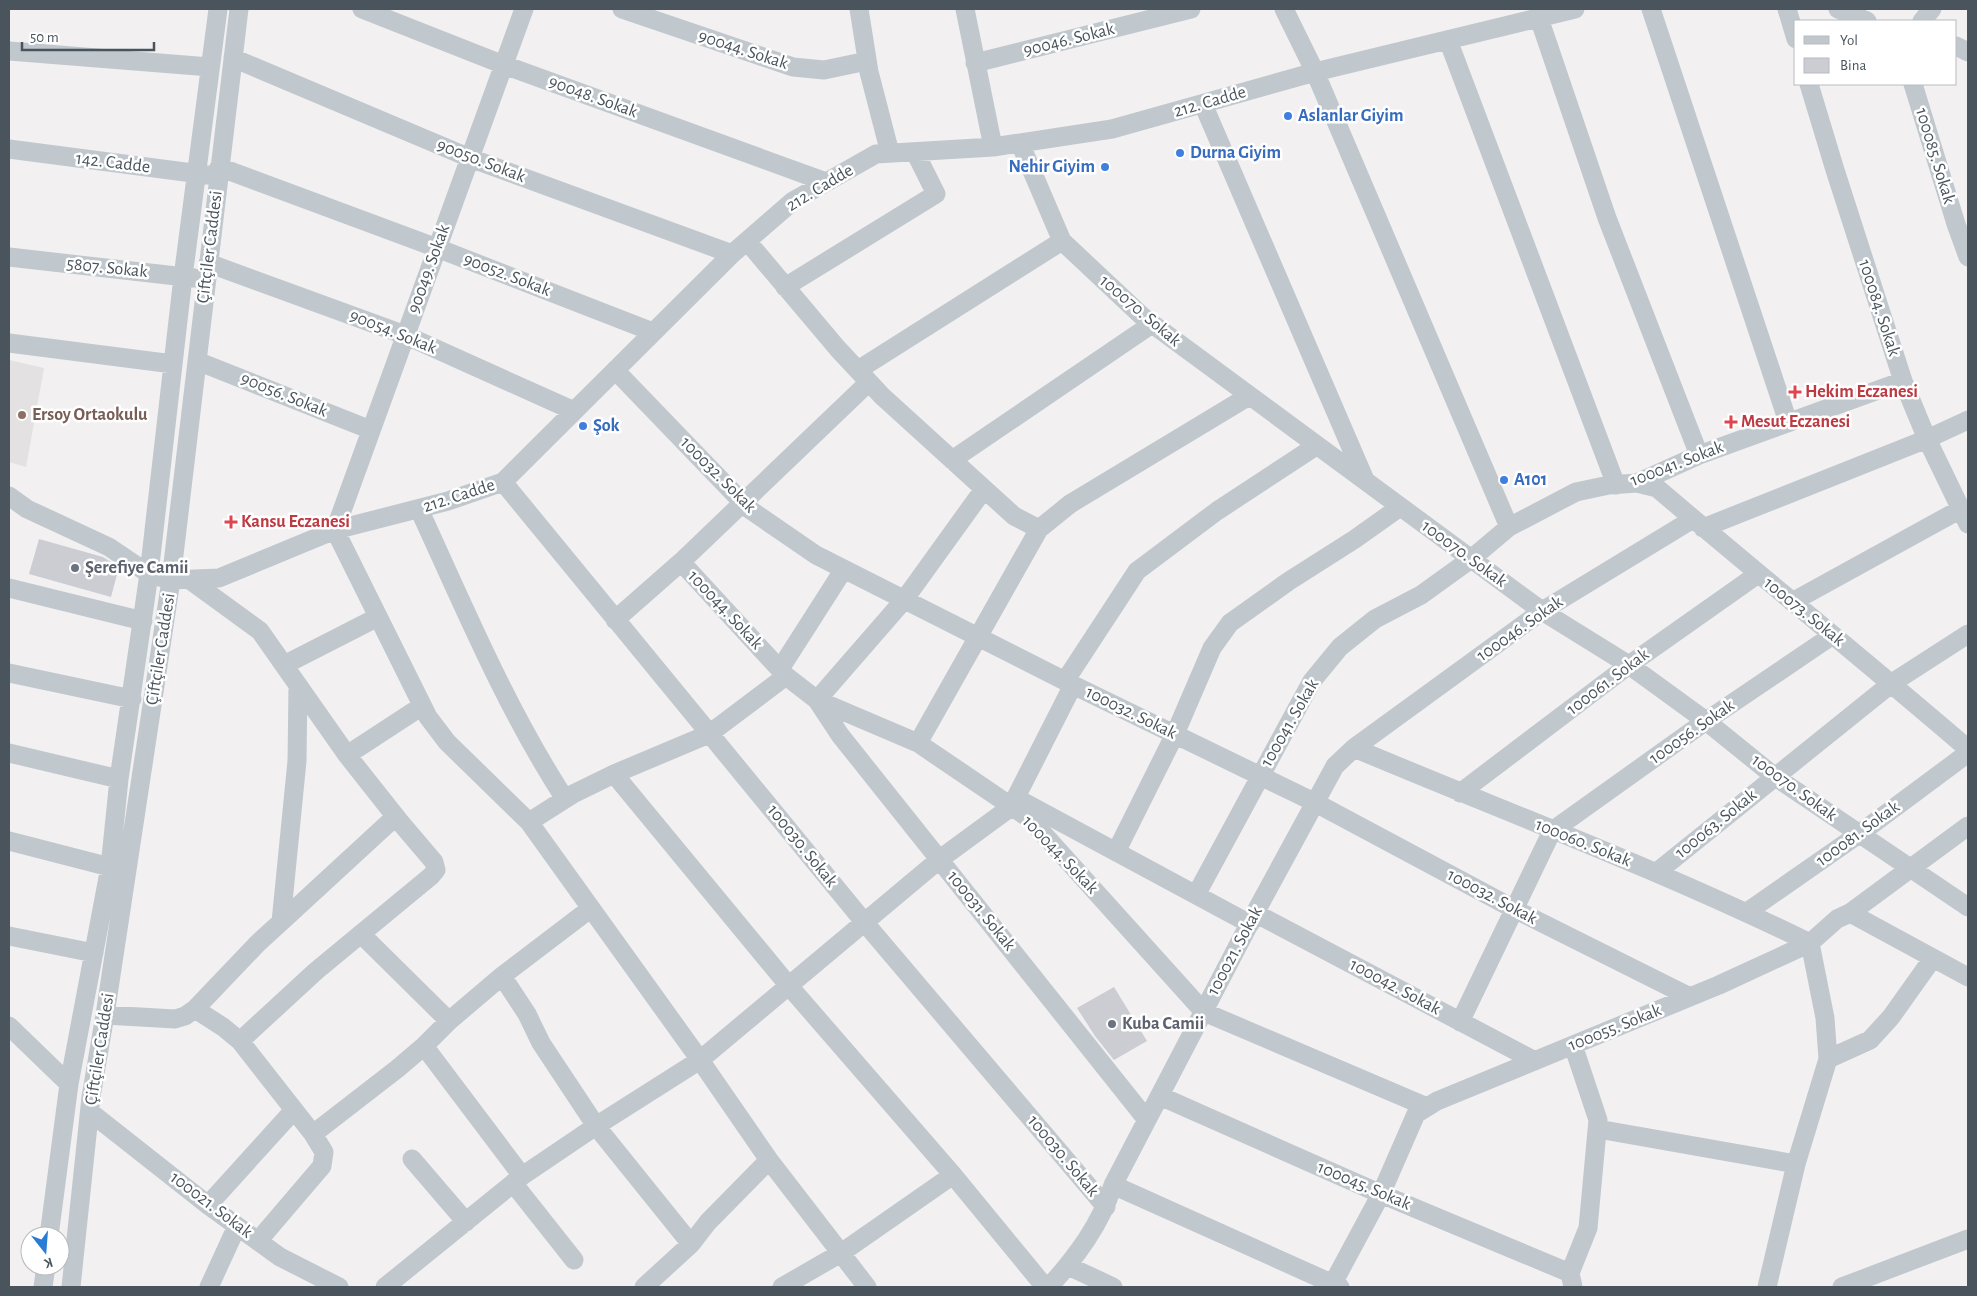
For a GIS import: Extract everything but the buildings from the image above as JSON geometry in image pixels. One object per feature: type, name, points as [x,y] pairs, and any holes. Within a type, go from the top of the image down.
[{"type":"street","name":"Çiftçiler Caddesi","points":[[51,1226],[69,1084],[110,867],[119,779],[149,574],[183,277],[218,9]]},
{"type":"street","name":"Çiftçiler Caddesi","points":[[71,1287],[90,1112],[171,580],[239,9]]},
{"type":"street","name":"90048. Sokak","points":[[362,9],[504,65],[826,182]]},
{"type":"street","name":"90049. Sokak","points":[[335,530],[524,9]]},
{"type":"street","name":"90044. Sokak","points":[[622,9],[793,67],[824,70],[867,61]]},
{"type":"street","points":[[859,9],[867,61],[890,153]]},
{"type":"street","points":[[965,9],[993,147]]},
{"type":"street","name":"90046. Sokak","points":[[975,63],[1191,9]]},
{"type":"street","points":[[1284,9],[1315,72],[1509,527]]},
{"type":"street","name":"212. Cadde","points":[[9,496],[27,509],[109,547],[149,574],[171,580],[220,578],[335,530],[448,501],[503,482],[732,254],[793,201],[876,154],[993,147],[1112,129],[1315,72],[1576,9]]},
{"type":"street","points":[[1651,9],[1788,422]]},
{"type":"street","points":[[1787,9],[1794,32]]},
{"type":"street","points":[[1838,9],[1865,20]]},
{"type":"street","points":[[1923,20],[1932,9]]},
{"type":"street","points":[[1539,18],[1607,218],[1698,455]]},
{"type":"street","points":[[1448,40],[1616,485]]},
{"type":"street","points":[[9,51],[210,67]]},
{"type":"street","name":"90050. Sokak","points":[[233,58],[470,158],[732,254]]},
{"type":"street","name":"100084. Sokak","points":[[1809,85],[1834,170],[1903,381],[1927,439],[1965,517]]},
{"type":"street","name":"100085. Sokak","points":[[1913,85],[1968,257]]},
{"type":"street","points":[[1203,104],[1365,482]]},
{"type":"street","name":"100070. Sokak","points":[[1020,143],[1062,241],[1152,324],[1542,611],[1629,665],[1706,721],[1774,776],[1968,907]]},
{"type":"street","name":"142. Cadde","points":[[9,149],[196,173],[219,171]]},
{"type":"street","points":[[785,286],[936,194],[915,152]]},
{"type":"street","name":"90052. Sokak","points":[[219,171],[437,248],[653,332]]},
{"type":"street","points":[[747,241],[864,376],[1014,516],[1039,529]]},
{"type":"street","points":[[615,620],[743,503],[864,376],[1062,241]]},
{"type":"street","name":"5807. Sokak","points":[[9,257],[183,277],[207,271]]},
{"type":"street","name":"90054. Sokak","points":[[207,271],[406,335],[574,411]]},
{"type":"street","points":[[952,460],[1152,324]]},
{"type":"street","points":[[9,344],[173,364]]},
{"type":"street","name":"90056. Sokak","points":[[197,361],[371,430]]},
{"type":"street","name":"100032. Sokak","points":[[615,370],[749,509],[816,555],[1069,683],[1314,802],[1516,910],[1690,997]]},
{"type":"street","name":"100041. Sokak","points":[[1196,895],[1312,681],[1340,647],[1375,619],[1421,595],[1471,559],[1509,527],[1576,492],[1637,483],[1698,455],[1903,381]]},
{"type":"street","points":[[918,743],[1039,529],[1070,504],[1249,396]]},
{"type":"street","name":"100046. Sokak","points":[[1354,748],[1542,611],[1698,523],[1927,439],[1968,420]]},
{"type":"street","points":[[386,1287],[518,1180],[596,1126],[700,1060],[940,859],[1014,802],[1069,683],[1137,571],[1217,511],[1316,446]]},
{"type":"street","name":"100030. Sokak","points":[[503,482],[865,923],[1106,1207]]},
{"type":"street","name":"100073. Sokak","points":[[1637,483],[1656,488],[1892,683],[1968,749]]},
{"type":"street","points":[[818,700],[904,600],[984,489]]},
{"type":"street","points":[[1116,852],[1175,734],[1212,648],[1230,623],[1400,507]]},
{"type":"street","points":[[419,509],[498,681],[542,763],[566,799]]},
{"type":"street","points":[[1792,602],[1965,517]]},
{"type":"street","points":[[335,530],[428,718],[447,742],[529,822],[700,1060],[769,1160],[867,1287]]},
{"type":"street","name":"100044. Sokak","points":[[680,562],[783,673],[818,700],[918,743],[1014,802],[1204,1012],[1427,1107]]},
{"type":"street","points":[[529,822],[566,799],[614,774],[709,734],[783,673],[844,569]]},
{"type":"street","name":"100061. Sokak","points":[[1460,793],[1629,665],[1758,574]]},
{"type":"street","points":[[190,580],[260,630],[347,755],[434,862],[436,870],[316,971],[240,1041]]},
{"type":"street","points":[[9,588],[143,621]]},
{"type":"street","points":[[284,665],[378,617]]},
{"type":"street","name":"100063. Sokak","points":[[1657,872],[1892,683],[1968,634]]},
{"type":"street","name":"100056. Sokak","points":[[1552,831],[1706,721],[1833,635]]},
{"type":"street","points":[[9,673],[132,699]]},
{"type":"street","points":[[281,922],[296,761],[298,684]]},
{"type":"street","name":"100031. Sokak","points":[[818,700],[840,735],[1147,1120]]},
{"type":"street","points":[[347,755],[422,706]]},
{"type":"street","name":"100060. Sokak","points":[[1354,748],[1552,831],[1657,872],[1747,912],[1810,943]]},
{"type":"street","name":"100021. Sokak","points":[[1047,1287],[1068,1266],[1106,1207],[1113,1185],[1314,802],[1335,766],[1354,748]]},
{"type":"street","points":[[9,753],[119,779]]},
{"type":"street","name":"100081. Sokak","points":[[1747,912],[1859,834],[1968,753]]},
{"type":"street","points":[[614,774],[790,986],[953,1174],[1047,1287]]},
{"type":"street","name":"100042. Sokak","points":[[1014,802],[1116,852],[1196,895],[1252,918],[1535,1061]]},
{"type":"street","points":[[105,1015],[175,1019],[185,1016],[195,1009],[258,943],[396,817]]},
{"type":"street","name":"100055. Sokak","points":[[1335,1286],[1381,1194],[1416,1114],[1437,1101],[1690,997],[1810,943],[1837,919],[1850,913],[1968,826]]},
{"type":"street","points":[[1460,1022],[1516,910],[1552,831]]},
{"type":"street","points":[[9,841],[110,867]]},
{"type":"street","points":[[313,1134],[424,1046],[449,1021],[502,976],[590,909]]},
{"type":"street","points":[[1850,913],[1968,977]]},
{"type":"street","points":[[362,934],[449,1021]]},
{"type":"street","points":[[9,936],[94,953]]},
{"type":"street","points":[[1767,1287],[1796,1164],[1828,1059],[1825,1018],[1810,943]]},
{"type":"street","points":[[1828,1059],[1870,1040],[1891,1017],[1933,958]]},
{"type":"street","points":[[502,976],[527,1014],[541,1043],[596,1126],[691,1244]]},
{"type":"street","points":[[195,1009],[223,1027],[240,1041],[313,1134],[324,1152],[322,1166],[258,1241]]},
{"type":"street","points":[[9,1026],[69,1084]]},
{"type":"street","points":[[1572,1280],[1588,1228],[1598,1129],[1598,1120],[1573,1045]]},
{"type":"street","points":[[424,1046],[574,1260]]},
{"type":"street","name":"100045. Sokak","points":[[1160,1096],[1572,1280]]},
{"type":"street","points":[[208,1205],[294,1110]]},
{"type":"street","name":"100021. Sokak","points":[[90,1112],[208,1205],[280,1257],[339,1287]]},
{"type":"street","points":[[1598,1129],[1796,1164]]},
{"type":"street","points":[[412,1159],[466,1222]]},
{"type":"street","points":[[644,1287],[691,1244],[708,1222],[769,1160]]},
{"type":"street","points":[[782,1287],[841,1253],[953,1174]]},
{"type":"street","name":"100030. Sokak","points":[[1113,1185],[1335,1286]]},
{"type":"street","points":[[209,1287],[237,1226]]},
{"type":"street","points":[[1842,1287],[1968,1239]]},
{"type":"street","points":[[1068,1266],[1112,1287]]},
{"type":"shaded area","name":"Ersoy Ortaokulu","points":[[9,360],[44,368],[26,467],[9,462]]},
{"type":"place","name":"Aslanlar Giyim","points":[[1288,116]]},
{"type":"place","name":"Durna Giyim","points":[[1180,153]]},
{"type":"place","name":"Nehir Giyim","points":[[1105,167]]},
{"type":"place","name":"Hekim Eczanesi","points":[[1795,392]]},
{"type":"place","name":"Ersoy Ortaokulu","points":[[22,415]]},
{"type":"place","name":"Mesut Eczanesi","points":[[1731,422]]},
{"type":"place","name":"Şok","points":[[583,426]]},
{"type":"place","name":"A101","points":[[1504,480]]},
{"type":"place","name":"Kansu Eczanesi","points":[[231,522]]},
{"type":"place","name":"Şerefiye Camii","points":[[75,568]]},
{"type":"place","name":"Kuba Camii","points":[[1112,1024]]}]
